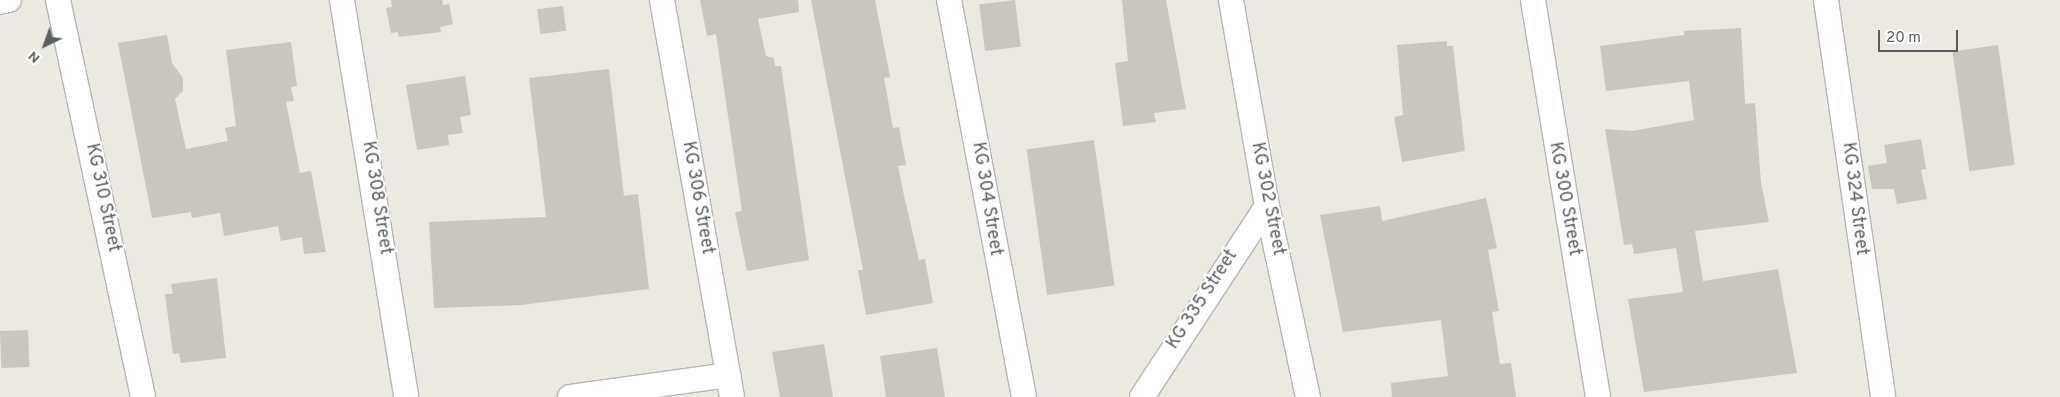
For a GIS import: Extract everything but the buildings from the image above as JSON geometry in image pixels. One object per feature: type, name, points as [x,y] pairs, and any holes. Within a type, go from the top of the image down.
[{"type":"street","points":[[0,2],[9,0]]},
{"type":"street","name":"KG 310 Street","points":[[58,0],[143,397]]},
{"type":"street","name":"KG 308 Street","points":[[342,0],[406,397]]},
{"type":"street","name":"KG 306 Street","points":[[662,0],[730,386]]},
{"type":"street","name":"KG 304 Street","points":[[949,0],[1024,397]]},
{"type":"street","name":"KG 302 Street","points":[[1231,0],[1267,206],[1308,397]]},
{"type":"street","name":"KG 300 Street","points":[[1533,0],[1598,397]]},
{"type":"street","name":"KG 324 Street","points":[[1826,0],[1883,397]]},
{"type":"street","name":"KG 335 Street","points":[[1142,397],[1267,206]]},
{"type":"street","points":[[570,397],[730,386]]}]
